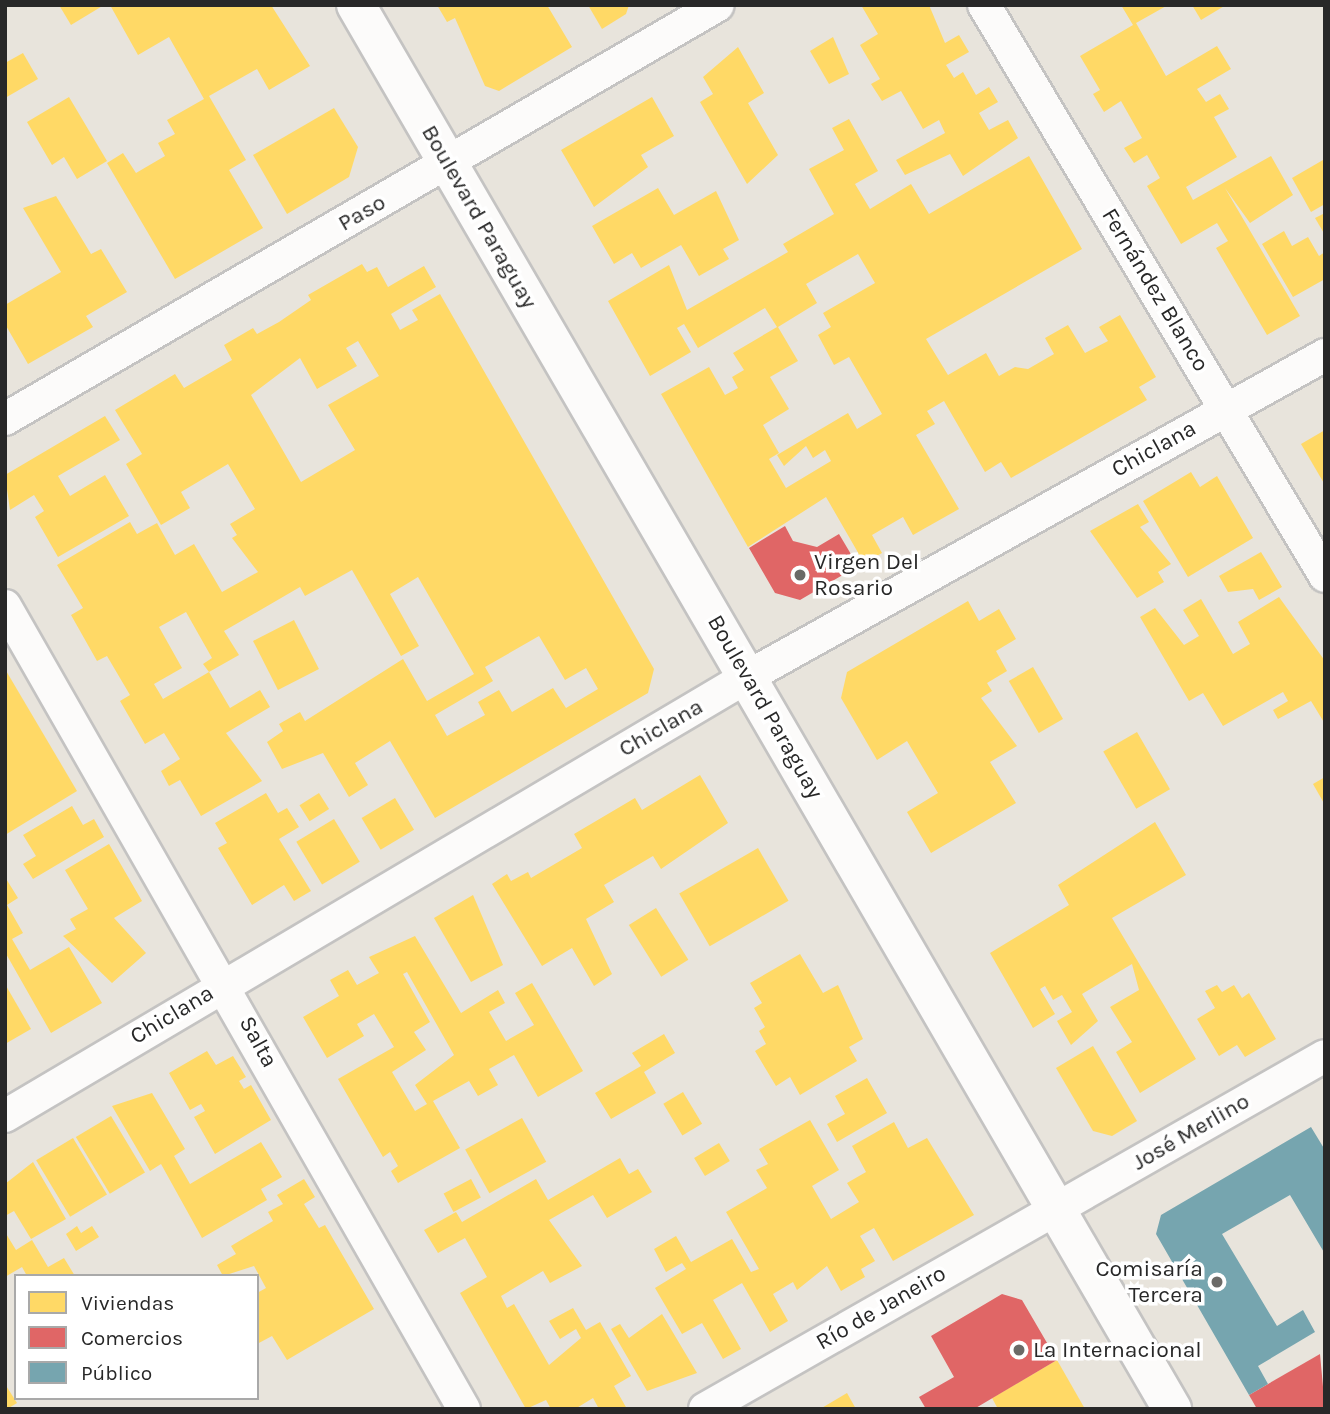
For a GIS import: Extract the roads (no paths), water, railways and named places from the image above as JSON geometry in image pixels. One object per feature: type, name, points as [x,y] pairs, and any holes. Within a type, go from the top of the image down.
[{"type":"main road","name":"Boulevard Paraguay","points":[[356,5],[1172,1409]]},
{"type":"street","name":"Paso","points":[[5,419],[718,5]]},
{"type":"street","name":"Fernández Blanco","points":[[984,5],[1325,576]]},
{"type":"street","name":"Chiclana","points":[[5,1116],[224,983],[747,677],[1325,355]]},
{"type":"street","name":"Salta","points":[[5,606],[224,983],[464,1409]]},
{"type":"street","name":"José Merlino","points":[[1057,1208],[1325,1056]]},
{"type":"street","name":"Río de Janeiro","points":[[705,1409],[1057,1208]]},
{"type":"place","name":"Virgen Del Rosario","points":[[800,575]]},
{"type":"place","name":"Comisaría Tercera","points":[[1217,1282]]},
{"type":"place","name":"La Internacional","points":[[1019,1350]]}]
